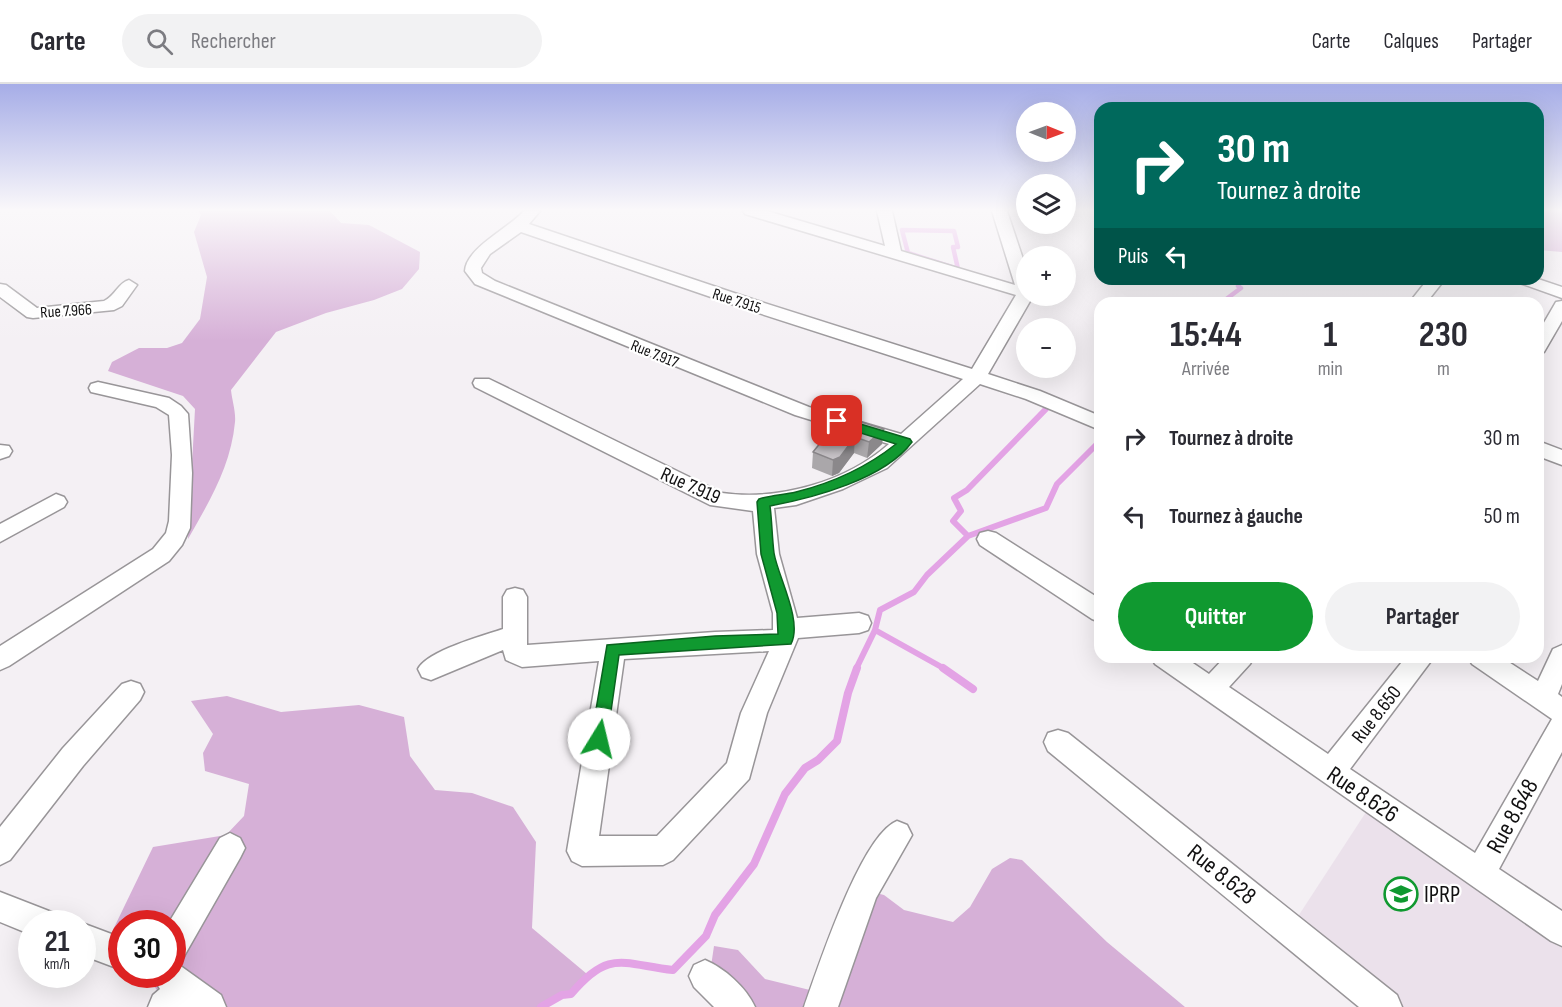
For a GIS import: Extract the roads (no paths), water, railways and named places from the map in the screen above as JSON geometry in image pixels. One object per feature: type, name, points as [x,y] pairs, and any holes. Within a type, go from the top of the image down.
[{"type":"street","name":"Rue 7.917","points":[[485,254],[476,261],[473,269],[476,276],[489,285],[802,411],[906,442]]},
{"type":"street","name":"Rue 7.915","points":[[602,254],[1044,399],[1094,421]]},
{"type":"street","points":[[898,254],[1016,290]]},
{"type":"street","name":"Rue 7.966","points":[[0,289],[28,310],[41,313],[108,306],[116,303],[129,285]]},
{"type":"street","points":[[1422,297],[1432,285]]},
{"type":"street","points":[[1540,285],[1562,293]]},
{"type":"street","name":"Rue 7.919","points":[[482,383],[718,500],[747,504],[763,502],[796,497],[836,484],[880,463],[976,377],[1018,306]]},
{"type":"street","points":[[1544,338],[1562,306]]},
{"type":"street","points":[[0,659],[161,555],[174,539],[180,526],[182,463],[179,415],[171,406],[162,402],[98,388]]},
{"type":"street","points":[[1544,450],[1562,458]]},
{"type":"street","points":[[0,534],[56,502]]},
{"type":"street","points":[[613,650],[582,851],[663,850],[739,770],[754,713],[785,634],[785,613],[768,554],[763,502]]},
{"type":"street","points":[[988,539],[1094,608]]},
{"type":"street","points":[[515,597],[516,653],[522,656],[715,642],[859,623]]},
{"type":"street","points":[[431,669],[472,650],[515,635]]},
{"type":"street","points":[[1490,663],[1552,705],[1562,656]]},
{"type":"street","name":"Rue 8.626","points":[[1173,663],[1562,930]]},
{"type":"street","points":[[1210,689],[1235,663]]},
{"type":"street","name":"Rue 8.650","points":[[1331,771],[1416,663]]},
{"type":"street","points":[[0,849],[73,757],[131,692]]},
{"type":"street","name":"Rue 8.648","points":[[1480,874],[1562,726]]},
{"type":"street","name":"Rue 8.628","points":[[1058,742],[1385,1007]]},
{"type":"street","points":[[820,1007],[865,888],[897,836]]},
{"type":"street","points":[[186,923],[230,849]]},
{"type":"street","points":[[0,908],[18,915]]},
{"type":"street","points":[[705,976],[738,1007]]},
{"type":"waterway","points":[[911,254],[958,269],[955,254]]},
{"type":"waterway","points":[[1229,297],[1241,288],[1239,285]]},
{"type":"waterway","points":[[1046,409],[1049,406]]},
{"type":"waterway","points":[[968,536],[953,521],[961,511],[954,498],[967,490],[1046,409]]},
{"type":"waterway","points":[[968,536],[1046,508],[1057,484],[1094,447]]},
{"type":"waterway","points":[[875,630],[880,610],[914,592],[927,575],[968,536]]},
{"type":"waterway","points":[[856,669],[875,630]]},
{"type":"waterway","points":[[875,630],[945,669]]},
{"type":"waterway","points":[[541,1007],[562,995],[571,994],[596,970],[607,965],[628,963],[673,970],[706,936],[715,915],[754,864],[785,794],[805,768],[818,760],[837,741],[848,693],[857,668]]},
{"type":"waterway","points":[[943,668],[973,689]]},
{"type":"place","name":"IPRP","points":[[1401,894]]}]
